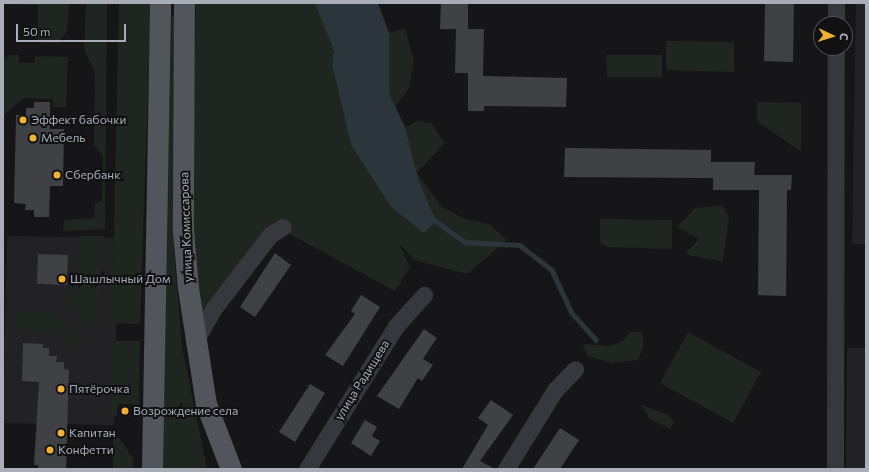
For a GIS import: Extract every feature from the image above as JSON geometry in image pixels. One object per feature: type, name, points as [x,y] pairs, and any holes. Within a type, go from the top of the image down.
[{"type":"main road","points":[[152,469],[160,3]]},
{"type":"main road","name":"улица Комиссарова","points":[[184,3],[183,230],[194,343],[206,404],[231,469]]},
{"type":"street","points":[[836,3],[836,16]]},
{"type":"street","points":[[835,469],[836,56]]},
{"type":"street","points":[[194,343],[214,308],[270,235],[283,227]]},
{"type":"street","name":"улица Радищева","points":[[307,469],[396,326],[424,295]]},
{"type":"street","points":[[506,469],[555,390],[574,369]]},
{"type":"shaded area","points":[[69,3],[67,31],[58,43],[38,42],[38,5],[3,4]]},
{"type":"shaded area","points":[[86,3],[107,3],[105,229],[63,231],[64,220],[94,218],[95,203],[102,201],[103,156],[94,145],[95,73],[84,49]]},
{"type":"shaded area","points":[[119,3],[151,3],[140,324],[112,323]]},
{"type":"shaded area","points":[[315,3],[334,51],[332,65],[351,145],[391,207],[435,221],[419,181],[405,127],[417,121],[431,123],[445,143],[417,173],[442,207],[465,219],[489,224],[507,240],[467,274],[414,260],[399,243],[410,267],[395,291],[273,225],[201,319],[192,229],[196,4]]},
{"type":"shaded area","points":[[378,3],[389,33],[389,93],[405,127],[419,181],[436,221],[424,233],[391,207],[351,145],[332,65],[334,51],[315,4]]},
{"type":"shaded area","points":[[856,3],[866,3],[866,244],[852,244]]},
{"type":"shaded area","points":[[176,14],[179,16],[174,251],[182,346],[207,469],[162,469],[171,17]]},
{"type":"shaded area","points":[[405,28],[414,61],[409,88],[395,107],[389,93],[389,33]]},
{"type":"shaded area","points":[[666,41],[734,42],[734,72],[666,70]]},
{"type":"shaded area","points":[[9,55],[19,55],[19,63],[34,63],[35,56],[68,57],[66,107],[53,107],[53,99],[24,98],[3,116],[4,59]]},
{"type":"shaded area","points":[[606,55],[662,55],[662,77],[607,77]]},
{"type":"shaded area","points":[[757,102],[801,103],[801,152],[757,121]]},
{"type":"shaded area","points":[[722,205],[729,217],[723,262],[685,254],[699,239],[677,227],[695,208]]},
{"type":"shaded area","points":[[600,219],[672,220],[672,249],[608,247],[600,243]]},
{"type":"shaded area","points":[[7,236],[118,238],[114,425],[3,423]]},
{"type":"shaded area","points":[[78,236],[104,236],[101,327],[88,328],[66,299],[79,276]]},
{"type":"shaded area","points":[[24,310],[56,311],[80,342],[74,349],[53,332],[23,331],[17,327],[17,315]]},
{"type":"shaded area","points":[[630,332],[642,332],[644,345],[638,360],[613,363],[587,356],[583,344],[610,346],[624,340]]},
{"type":"shaded area","points":[[688,332],[761,372],[733,423],[660,383]]},
{"type":"shaded area","points":[[112,341],[140,341],[139,416],[133,416],[133,404],[118,404],[117,416],[111,416]]},
{"type":"shaded area","points":[[847,348],[866,348],[866,469],[846,469]]},
{"type":"shaded area","points":[[641,405],[669,415],[674,422],[670,429],[650,419]]},
{"type":"shaded area","points":[[113,429],[133,458],[133,469],[113,469]]},
{"type":"building","points":[[441,3],[468,3],[468,29],[484,29],[483,76],[567,78],[566,107],[484,106],[484,111],[468,111],[468,73],[455,73],[456,29],[440,29]]},
{"type":"building","points":[[765,3],[794,3],[793,62],[764,61]]},
{"type":"building","points":[[34,102],[50,102],[50,129],[64,129],[63,186],[50,186],[49,217],[34,217],[34,210],[25,210],[26,204],[14,203],[16,115],[26,115],[26,108],[34,108]]},
{"type":"building","points":[[565,148],[711,150],[711,162],[755,162],[754,175],[792,175],[791,190],[787,190],[786,296],[758,295],[759,190],[713,190],[713,178],[564,177]]},
{"type":"building","points":[[275,253],[291,265],[255,317],[240,307]]},
{"type":"building","points":[[38,254],[68,255],[67,285],[37,284]]},
{"type":"building","points":[[361,295],[380,307],[343,366],[325,355],[355,314],[351,311]]},
{"type":"building","points":[[424,329],[437,338],[423,359],[433,365],[422,381],[418,378],[399,409],[377,396]]},
{"type":"building","points":[[23,343],[43,344],[43,348],[49,348],[49,356],[57,356],[56,362],[64,362],[64,369],[69,370],[66,469],[38,469],[38,465],[34,465],[39,382],[22,381]]},
{"type":"building","points":[[310,384],[325,393],[295,442],[279,432]]},
{"type":"building","points":[[491,400],[513,415],[480,461],[495,469],[462,469],[488,425],[478,418]]},
{"type":"building","points":[[365,420],[377,427],[372,436],[380,441],[371,456],[351,443]]},
{"type":"building","points":[[560,428],[579,440],[560,469],[533,469]]},
{"type":"waterway","points":[[436,221],[465,242],[520,245],[552,270],[572,313],[596,340]]},
{"type":"place","name":"Эффект бабочки","points":[[23,120]]},
{"type":"place","name":"Мебель","points":[[33,138]]},
{"type":"place","name":"Сбербанк","points":[[57,175]]},
{"type":"place","name":"Шашлычный Дом","points":[[62,279]]},
{"type":"place","name":"Пятёрочка","points":[[61,389]]},
{"type":"place","name":"Возрождение села","points":[[125,411]]},
{"type":"place","name":"Капитан","points":[[61,433]]},
{"type":"place","name":"Конфетти","points":[[50,450]]}]
